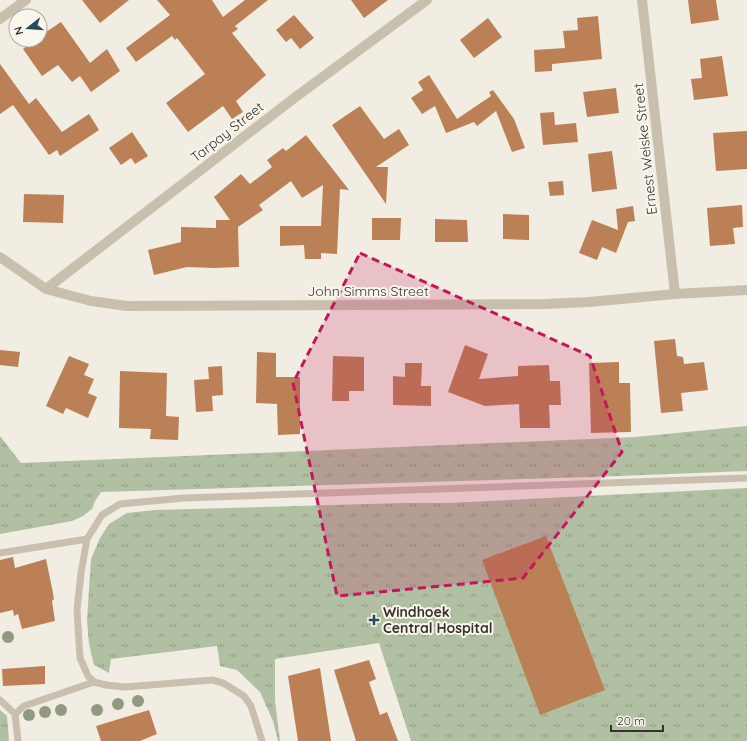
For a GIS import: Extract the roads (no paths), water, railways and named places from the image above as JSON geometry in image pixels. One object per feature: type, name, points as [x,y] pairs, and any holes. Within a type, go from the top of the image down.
[{"type":"street","points":[[0,19],[26,0]]},
{"type":"street","name":"Tarpay Street","points":[[46,289],[297,96],[427,0]]},
{"type":"street","name":"Ernest Weiske Street","points":[[642,0],[675,294]]},
{"type":"street","name":"John Simms Street","points":[[0,258],[46,289],[91,301],[127,306],[546,304],[747,290]]},
{"type":"lane","points":[[94,682],[88,676],[80,658],[77,610],[81,573],[87,539],[102,515],[120,504],[184,498],[747,478]]},
{"type":"lane","points":[[0,553],[87,539]]},
{"type":"lane","points":[[15,714],[24,706],[94,682],[125,687],[212,680],[223,683],[244,696],[250,706],[262,741]]},
{"type":"lane","points":[[0,700],[15,714],[18,741]]},
{"type":"place","name":"Windhoek Central Hospital","points":[[374,620]]}]
